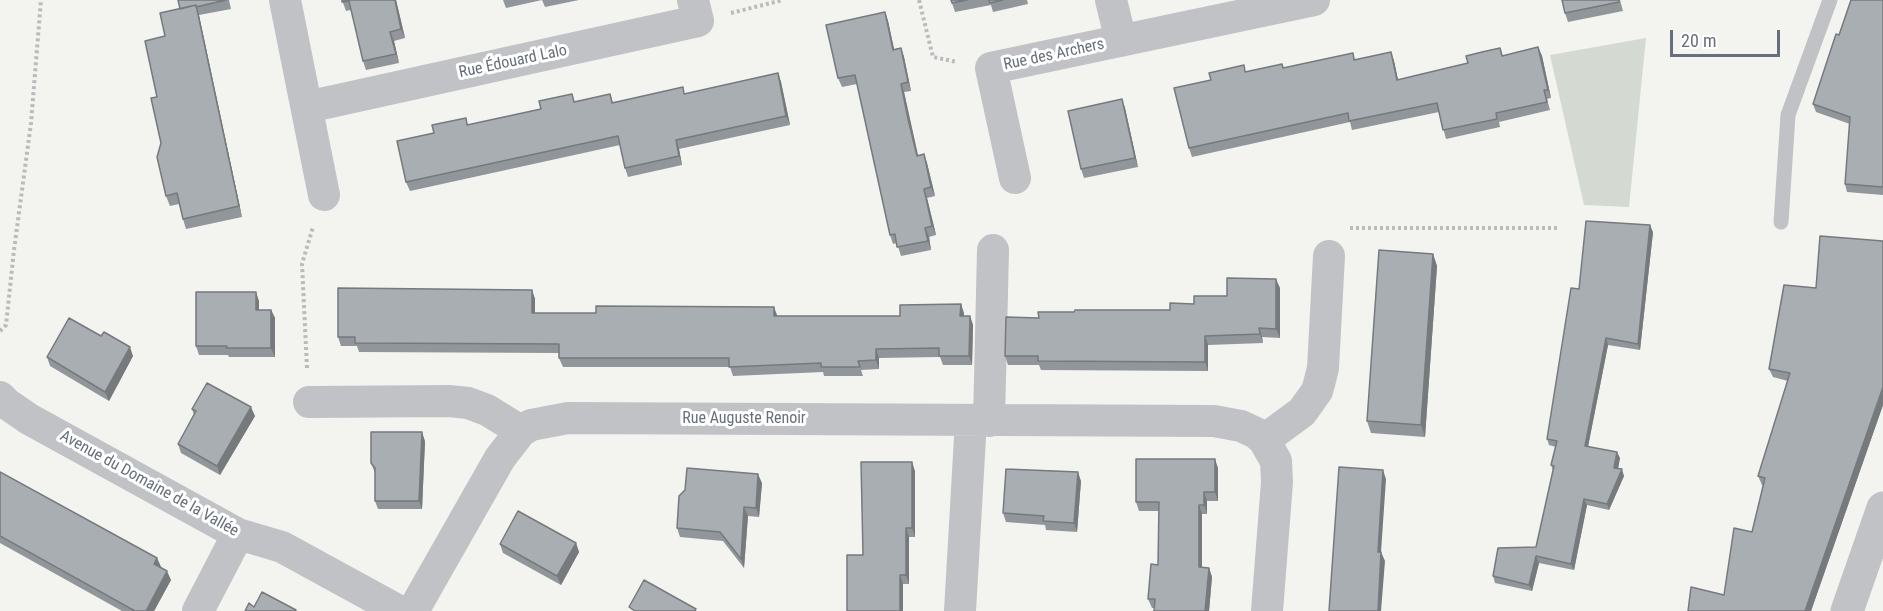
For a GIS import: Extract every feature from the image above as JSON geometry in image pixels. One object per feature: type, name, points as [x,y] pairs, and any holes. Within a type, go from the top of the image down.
[{"type":"street","points":[[285,0],[324,195]]},
{"type":"street","name":"Rue des Archers","points":[[1111,0],[1121,41]]},
{"type":"street","name":"Rue des Archers","points":[[1015,178],[991,68],[1314,0]]},
{"type":"street","name":"Rue Édouard Lalo","points":[[307,107],[696,10]]},
{"type":"street","points":[[960,611],[980,420],[993,250]]},
{"type":"street","points":[[1268,611],[1277,482],[1275,461],[1264,440],[1302,412],[1317,392],[1323,368],[1329,256]]},
{"type":"street","name":"Avenue du Domaine de la Vallée","points":[[0,397],[29,419],[238,534],[282,547],[399,611]]},
{"type":"street","points":[[309,402],[449,401],[468,403],[487,410],[520,431],[500,458],[413,611]]},
{"type":"street","name":"Rue Auguste Renoir","points":[[520,431],[531,425],[568,418],[1224,422],[1249,429],[1264,440]]},
{"type":"street","points":[[1847,611],[1883,508]]},
{"type":"street","points":[[198,611],[238,534]]},
{"type":"lane","points":[[1781,222],[1788,115],[1830,0]]},
{"type":"path","points":[[0,331],[6,325],[30,123],[41,0]]},
{"type":"path","points":[[696,10],[783,0]]},
{"type":"path","points":[[920,0],[933,57],[991,68]]},
{"type":"path","points":[[309,402],[302,264],[324,195]]},
{"type":"path","points":[[1329,256],[1336,228],[1559,228]]},
{"type":"shaded area","points":[[1646,38],[1629,207],[1584,205],[1550,55]]},
{"type":"building","points":[[178,0],[226,0],[180,9]]},
{"type":"building","points":[[342,0],[395,0],[401,29],[390,32],[396,54],[363,61],[349,1],[342,2]]},
{"type":"building","points":[[951,0],[967,0],[952,3]]},
{"type":"building","points":[[1562,0],[1619,0],[1619,2],[1565,13]]},
{"type":"building","points":[[1851,0],[1883,0],[1883,187],[1845,184],[1850,117],[1813,104],[1836,34],[1839,35]]},
{"type":"building","points":[[196,5],[239,206],[183,219],[177,193],[166,196],[157,157],[161,143],[151,98],[157,97],[145,41],[165,36],[160,13]]},
{"type":"building","points":[[885,12],[893,50],[901,48],[908,82],[901,84],[908,119],[917,156],[924,154],[931,187],[924,189],[932,226],[925,228],[928,241],[897,247],[895,234],[890,235],[855,75],[838,78],[826,25]]},
{"type":"building","points":[[1538,47],[1548,90],[1544,90],[1547,102],[1496,113],[1497,119],[1443,130],[1437,103],[1349,121],[1348,113],[1189,148],[1174,88],[1211,80],[1209,73],[1244,65],[1245,72],[1282,64],[1283,68],[1353,53],[1354,60],[1391,52],[1397,80],[1468,63],[1466,56],[1482,52],[1500,48],[1502,56]]},
{"type":"building","points":[[778,73],[786,116],[676,140],[679,156],[625,168],[618,136],[406,182],[397,141],[434,133],[432,125],[466,118],[467,125],[541,109],[539,101],[572,94],[574,102],[610,94],[612,103],[683,87],[684,94]]},
{"type":"building","points":[[1122,99],[1135,158],[1081,169],[1068,111]]},
{"type":"building","points":[[1586,221],[1650,225],[1638,344],[1606,338],[1585,446],[1617,452],[1614,468],[1622,469],[1607,504],[1584,499],[1571,564],[1536,556],[1529,585],[1493,576],[1498,548],[1536,547],[1554,466],[1551,465],[1557,441],[1547,439],[1571,288],[1579,289]]},
{"type":"building","points":[[1820,236],[1883,241],[1883,387],[1805,611],[1688,611],[1691,587],[1724,595],[1734,528],[1752,532],[1765,478],[1758,476],[1790,373],[1769,369],[1784,285],[1816,288]]},
{"type":"building","points":[[1379,250],[1433,254],[1421,425],[1367,421]]},
{"type":"building","points":[[1227,278],[1276,279],[1276,329],[1259,328],[1260,334],[1205,336],[1205,362],[1038,361],[1038,356],[1005,356],[1006,317],[1039,318],[1038,312],[1074,312],[1075,310],[1170,310],[1170,303],[1194,304],[1194,296],[1227,296]]},
{"type":"building","points":[[338,288],[532,290],[532,313],[596,313],[596,306],[774,307],[774,316],[900,316],[900,305],[961,304],[960,316],[970,316],[969,356],[939,356],[939,348],[876,349],[876,360],[858,361],[860,367],[821,367],[821,363],[729,367],[729,358],[559,358],[559,344],[355,343],[355,337],[338,337]]},
{"type":"building","points":[[196,292],[256,292],[256,310],[271,310],[271,348],[196,346]]},
{"type":"building","points":[[69,318],[101,336],[104,332],[130,347],[105,392],[47,357]]},
{"type":"building","points":[[207,383],[251,407],[217,466],[178,444],[196,411],[192,409]]},
{"type":"building","points":[[371,432],[422,432],[419,501],[375,501],[375,468],[371,463]]},
{"type":"building","points":[[1136,459],[1215,459],[1215,492],[1204,492],[1204,505],[1199,505],[1199,567],[1209,568],[1205,611],[1154,611],[1155,599],[1148,599],[1151,564],[1158,565],[1159,502],[1136,502]]},
{"type":"building","points":[[861,462],[912,462],[912,528],[906,528],[906,575],[900,575],[900,611],[847,611],[847,555],[863,555]]},
{"type":"building","points":[[1339,467],[1383,470],[1378,552],[1381,552],[1378,611],[1329,611]]},
{"type":"building","points":[[687,468],[758,474],[756,508],[744,507],[741,559],[720,532],[677,528],[679,496],[685,490]]},
{"type":"building","points":[[1006,469],[1078,472],[1074,523],[1043,521],[1044,516],[1003,513]]},
{"type":"building","points":[[0,472],[157,558],[154,564],[167,571],[146,611],[135,611],[0,536]]},
{"type":"building","points":[[518,511],[576,543],[557,576],[500,544]]},
{"type":"building","points":[[644,580],[696,609],[695,611],[635,611],[629,607]]},
{"type":"building","points":[[262,592],[296,610],[245,611],[249,603],[254,607]]}]
